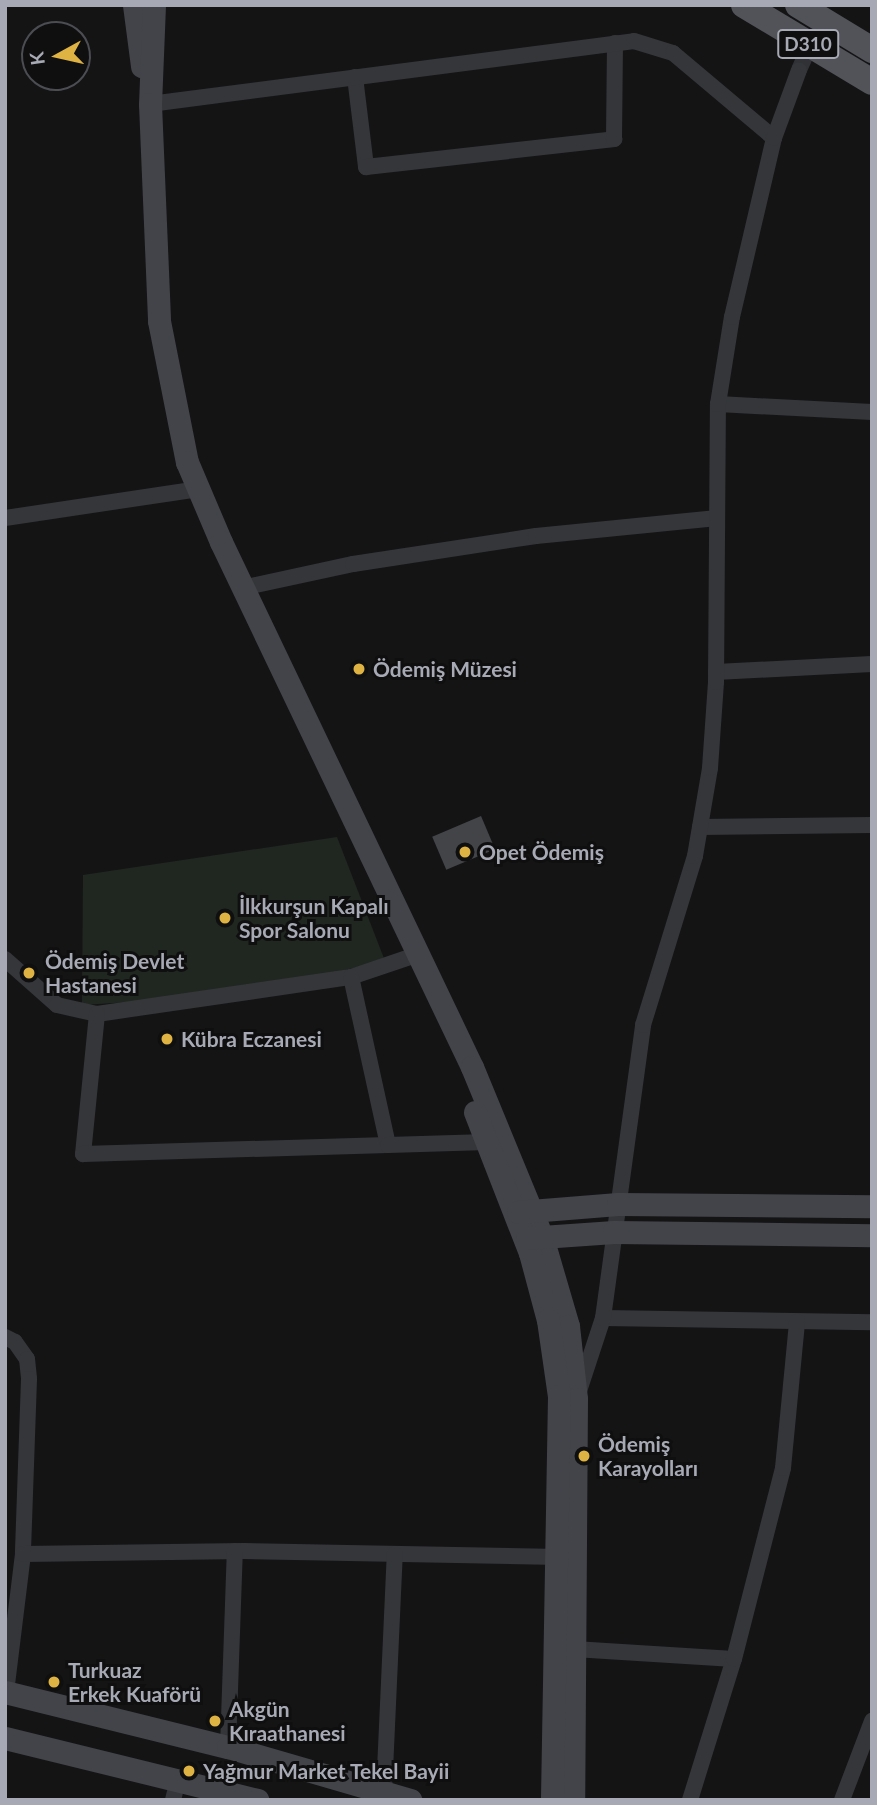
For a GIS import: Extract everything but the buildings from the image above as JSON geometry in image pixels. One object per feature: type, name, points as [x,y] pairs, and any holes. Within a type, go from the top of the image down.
[{"type":"main road","points":[[134,5],[149,104]]},
{"type":"main road","points":[[154,5],[149,104],[159,321],[168,383],[199,489],[242,588],[419,954],[458,1045],[472,1067],[523,1212],[568,1326],[576,1399],[573,1800]]},
{"type":"main road","name":"D310","points":[[744,5],[872,82]]},
{"type":"main road","name":"D310","points":[[798,5],[872,50]]},
{"type":"main road","points":[[458,1045],[461,1076],[486,1142],[523,1212]]},
{"type":"main road","points":[[523,1212],[618,1204],[872,1206]]},
{"type":"main road","points":[[533,1237],[614,1232],[872,1235]]},
{"type":"main road","points":[[533,1237],[559,1396],[559,1557],[552,1800]]},
{"type":"main road","points":[[6,1692],[228,1747],[410,1800]]},
{"type":"main road","points":[[5,1738],[175,1790],[257,1800]]},
{"type":"street","points":[[149,104],[634,41],[673,53],[774,138]]},
{"type":"street","points":[[355,77],[366,167],[614,139],[615,43]]},
{"type":"street","points":[[576,1399],[603,1318],[643,1025],[700,827],[710,768],[716,672],[718,404],[732,317],[774,138],[799,70]]},
{"type":"street","points":[[718,404],[872,412]]},
{"type":"street","points":[[5,518],[199,489]]},
{"type":"street","points":[[242,588],[354,564],[536,536],[717,519]]},
{"type":"street","points":[[716,672],[872,664]]},
{"type":"street","points":[[700,827],[872,825]]},
{"type":"street","points":[[5,959],[57,1005],[97,1014],[351,977],[419,954]]},
{"type":"street","points":[[351,977],[388,1145]]},
{"type":"street","points":[[97,1014],[83,1154],[486,1142]]},
{"type":"street","points":[[603,1318],[872,1322]]},
{"type":"street","points":[[690,1800],[734,1659],[783,1468],[797,1322]]},
{"type":"street","points":[[5,1337],[27,1359],[29,1379],[23,1555],[6,1692]]},
{"type":"street","points":[[23,1555],[235,1551],[559,1557]]},
{"type":"street","points":[[228,1747],[235,1551]]},
{"type":"street","points":[[383,1792],[395,1554]]},
{"type":"street","points":[[574,1649],[734,1659]]},
{"type":"street","points":[[842,1800],[872,1721]]},
{"type":"shaded area","name":"İlkkurşun Kapalı Spor Salonu","points":[[337,837],[385,961],[228,996],[82,1005],[83,875]]},
{"type":"tunnel","points":[[799,70],[828,5]]},
{"type":"place","name":"Ödemiş Müzesi","points":[[359,669]]},
{"type":"place","name":"Opet Ödemiş","points":[[465,852]]},
{"type":"place","name":"İlkkurşun Kapalı Spor Salonu","points":[[225,918]]},
{"type":"place","name":"Ödemiş Devlet Hastanesi","points":[[29,973]]},
{"type":"place","name":"Kübra Eczanesi","points":[[167,1039]]},
{"type":"place","name":"Ödemiş Karayolları","points":[[584,1456]]},
{"type":"place","name":"Turkuaz Erkek Kuaförü","points":[[54,1682]]},
{"type":"place","name":"Akgün Kıraathanesi","points":[[215,1721]]},
{"type":"place","name":"Yağmur Market Tekel Bayii","points":[[189,1771]]}]
